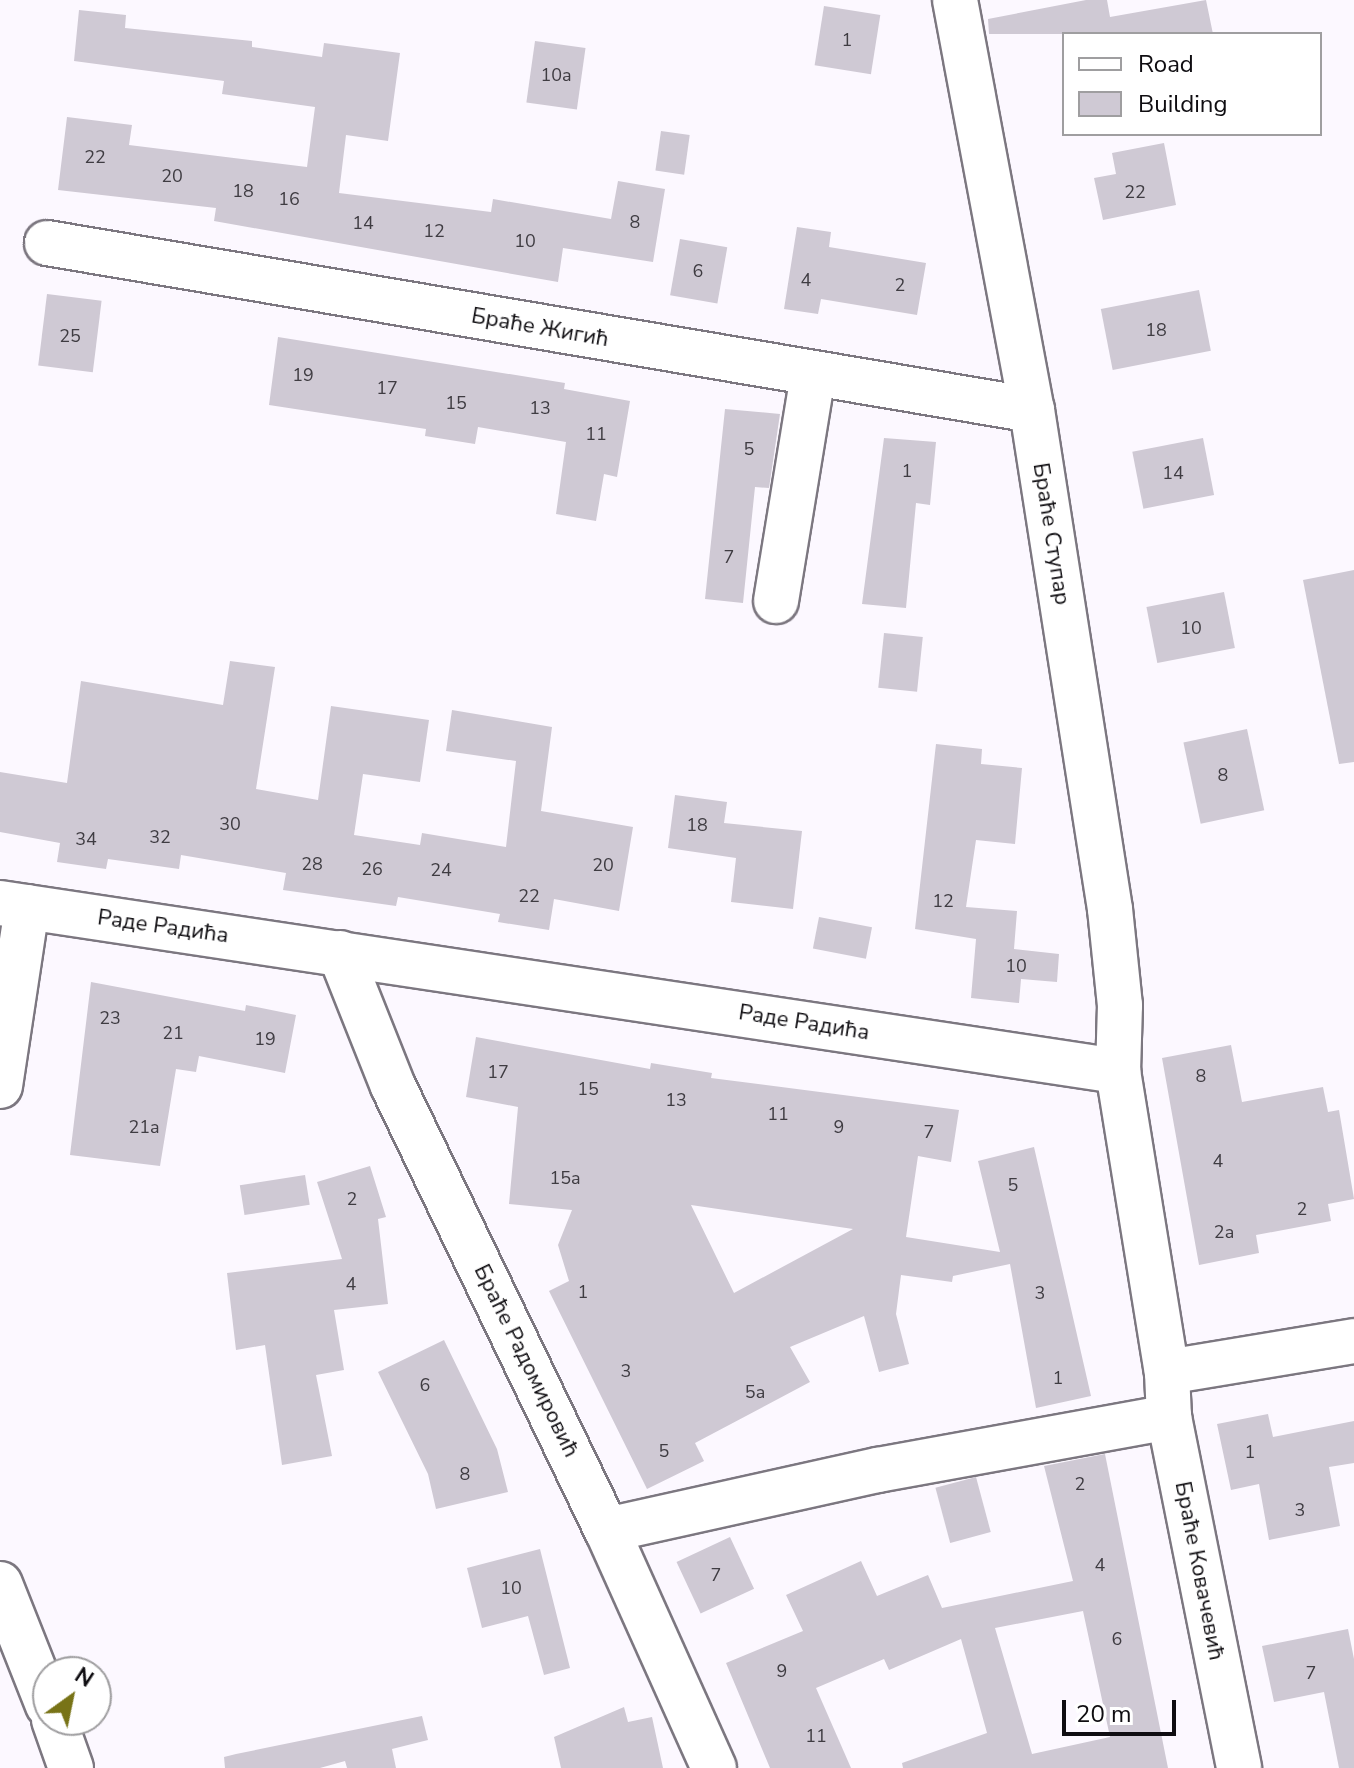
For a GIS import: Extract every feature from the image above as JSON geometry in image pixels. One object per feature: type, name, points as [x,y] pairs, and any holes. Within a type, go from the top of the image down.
[{"type":"street","name":"Браће Ступар","points":[[955,0],[1032,410],[1110,909],[1120,1005],[1118,1071]]},
{"type":"street","name":"Браће Жигић","points":[[47,243],[1032,410]]},
{"type":"street","points":[[776,601],[813,375]]},
{"type":"street","points":[[0,1086],[13,905]]},
{"type":"street","name":"Раде Радића","points":[[13,905],[1118,1071]]},
{"type":"street","name":"Браће Радомировић","points":[[340,953],[393,1086],[607,1530],[714,1768]]},
{"type":"street","points":[[1118,1071],[1167,1372],[1354,1341]]},
{"type":"street","name":"Браће Ковачевић","points":[[1167,1372],[1169,1417],[1239,1768]]},
{"type":"street","points":[[607,1530],[878,1470],[1169,1417]]},
{"type":"street","points":[[0,1584],[32,1665]]},
{"type":"street","points":[[60,1736],[71,1768]]},
{"type":"building","points":[[1086,0],[1107,0],[1110,17],[1206,0],[1213,32],[989,34],[988,19]]},
{"type":"building","points":[[824,6],[880,15],[871,74],[815,65]]},
{"type":"building","points":[[79,10],[126,15],[125,28],[252,41],[252,47],[322,57],[324,43],[400,53],[388,141],[346,135],[339,193],[491,212],[493,199],[611,219],[618,181],[665,189],[653,262],[563,248],[558,282],[214,221],[216,208],[58,190],[67,117],[132,125],[129,145],[307,167],[315,107],[222,94],[224,81],[74,61]]},
{"type":"building","points":[[535,41],[586,48],[577,109],[526,102]]},
{"type":"building","points":[[661,131],[690,135],[684,175],[655,171]]},
{"type":"building","points":[[1164,143],[1176,205],[1103,220],[1094,178],[1116,174],[1112,153]]},
{"type":"building","points":[[797,227],[831,232],[829,247],[926,263],[917,315],[821,299],[818,314],[784,309]]},
{"type":"building","points":[[680,239],[727,247],[717,303],[670,295]]},
{"type":"building","points":[[1199,290],[1211,351],[1113,370],[1101,309]]},
{"type":"building","points":[[47,294],[102,301],[93,372],[38,365]]},
{"type":"building","points":[[278,337],[565,383],[564,389],[630,401],[617,477],[604,474],[596,521],[556,514],[566,442],[478,427],[475,444],[425,436],[426,429],[269,405]]},
{"type":"building","points":[[725,409],[780,414],[769,488],[755,487],[743,603],[705,599]]},
{"type":"building","points":[[884,438],[936,442],[930,505],[916,503],[906,608],[862,604]]},
{"type":"building","points":[[1203,438],[1214,495],[1143,509],[1132,452]]},
{"type":"building","points":[[1354,570],[1354,762],[1339,764],[1303,580]]},
{"type":"building","points":[[1224,592],[1235,648],[1157,663],[1146,607]]},
{"type":"building","points":[[884,633],[923,637],[917,692],[878,688]]},
{"type":"building","points":[[230,661],[275,667],[256,789],[318,800],[331,706],[429,720],[420,782],[363,774],[354,835],[420,845],[422,833],[506,847],[516,761],[446,751],[452,710],[552,727],[541,811],[633,827],[619,911],[554,899],[549,930],[498,922],[500,914],[398,897],[396,906],[283,890],[286,873],[181,855],[179,869],[108,859],[106,869],[57,862],[60,843],[0,832],[0,772],[67,783],[81,681],[223,705]]},
{"type":"building","points":[[1247,729],[1264,810],[1201,824],[1183,743]]},
{"type":"building","points":[[936,744],[982,749],[981,764],[1022,768],[1015,844],[976,840],[966,907],[1017,911],[1014,949],[1059,954],[1057,982],[1021,979],[1019,1003],[971,998],[976,939],[915,929]]},
{"type":"building","points":[[675,795],[727,802],[724,823],[802,831],[793,909],[731,902],[736,858],[668,848]]},
{"type":"building","points":[[819,917],[872,927],[866,959],[813,948]]},
{"type":"building","points":[[91,982],[245,1011],[246,1005],[296,1015],[285,1073],[199,1056],[196,1072],[176,1069],[160,1166],[70,1155]]},
{"type":"building","points":[[476,1037],[650,1069],[651,1063],[712,1073],[711,1078],[959,1110],[951,1162],[918,1156],[906,1237],[1000,1252],[978,1161],[1034,1147],[1091,1396],[1036,1408],[1010,1264],[953,1276],[952,1282],[901,1275],[896,1314],[909,1364],[879,1372],[864,1316],[790,1347],[810,1382],[695,1443],[704,1461],[647,1489],[549,1291],[569,1281],[558,1245],[572,1210],[509,1204],[518,1107],[466,1097]],"holes":[[[691,1205],[853,1229],[734,1293]]]},
{"type":"building","points":[[1231,1045],[1242,1102],[1323,1087],[1328,1112],[1339,1110],[1354,1199],[1328,1204],[1331,1221],[1256,1235],[1259,1253],[1199,1265],[1162,1058]]},
{"type":"building","points":[[370,1166],[386,1217],[378,1219],[388,1304],[334,1310],[344,1370],[316,1375],[332,1456],[282,1465],[265,1345],[236,1350],[227,1273],[342,1259],[317,1182]]},
{"type":"building","points":[[305,1175],[310,1205],[245,1215],[240,1185]]},
{"type":"building","points":[[444,1340],[497,1449],[508,1492],[436,1509],[428,1474],[378,1372]]},
{"type":"building","points":[[1268,1414],[1273,1437],[1354,1421],[1354,1463],[1329,1467],[1340,1526],[1269,1540],[1259,1484],[1231,1490],[1217,1424]]},
{"type":"building","points":[[1105,1454],[1168,1768],[903,1768],[902,1763],[987,1733],[961,1639],[889,1670],[884,1659],[816,1688],[851,1768],[770,1768],[726,1663],[803,1631],[786,1595],[861,1561],[877,1596],[928,1575],[942,1608],[1073,1581],[1044,1466]],"holes":[[[1083,1611],[1110,1737],[1032,1754],[995,1628]]]},
{"type":"building","points":[[976,1477],[991,1532],[950,1543],[935,1488]]},
{"type":"building","points":[[730,1537],[754,1589],[701,1614],[677,1562]]},
{"type":"building","points":[[540,1549],[570,1668],[544,1675],[528,1616],[482,1628],[467,1568]]},
{"type":"building","points":[[1348,1629],[1354,1659],[1354,1768],[1339,1768],[1324,1692],[1274,1702],[1262,1646]]},
{"type":"building","points":[[624,1707],[628,1722],[652,1717],[663,1768],[561,1768],[554,1737]]},
{"type":"building","points":[[422,1716],[428,1740],[392,1749],[396,1768],[347,1768],[345,1761],[320,1768],[225,1768],[224,1757]]}]
